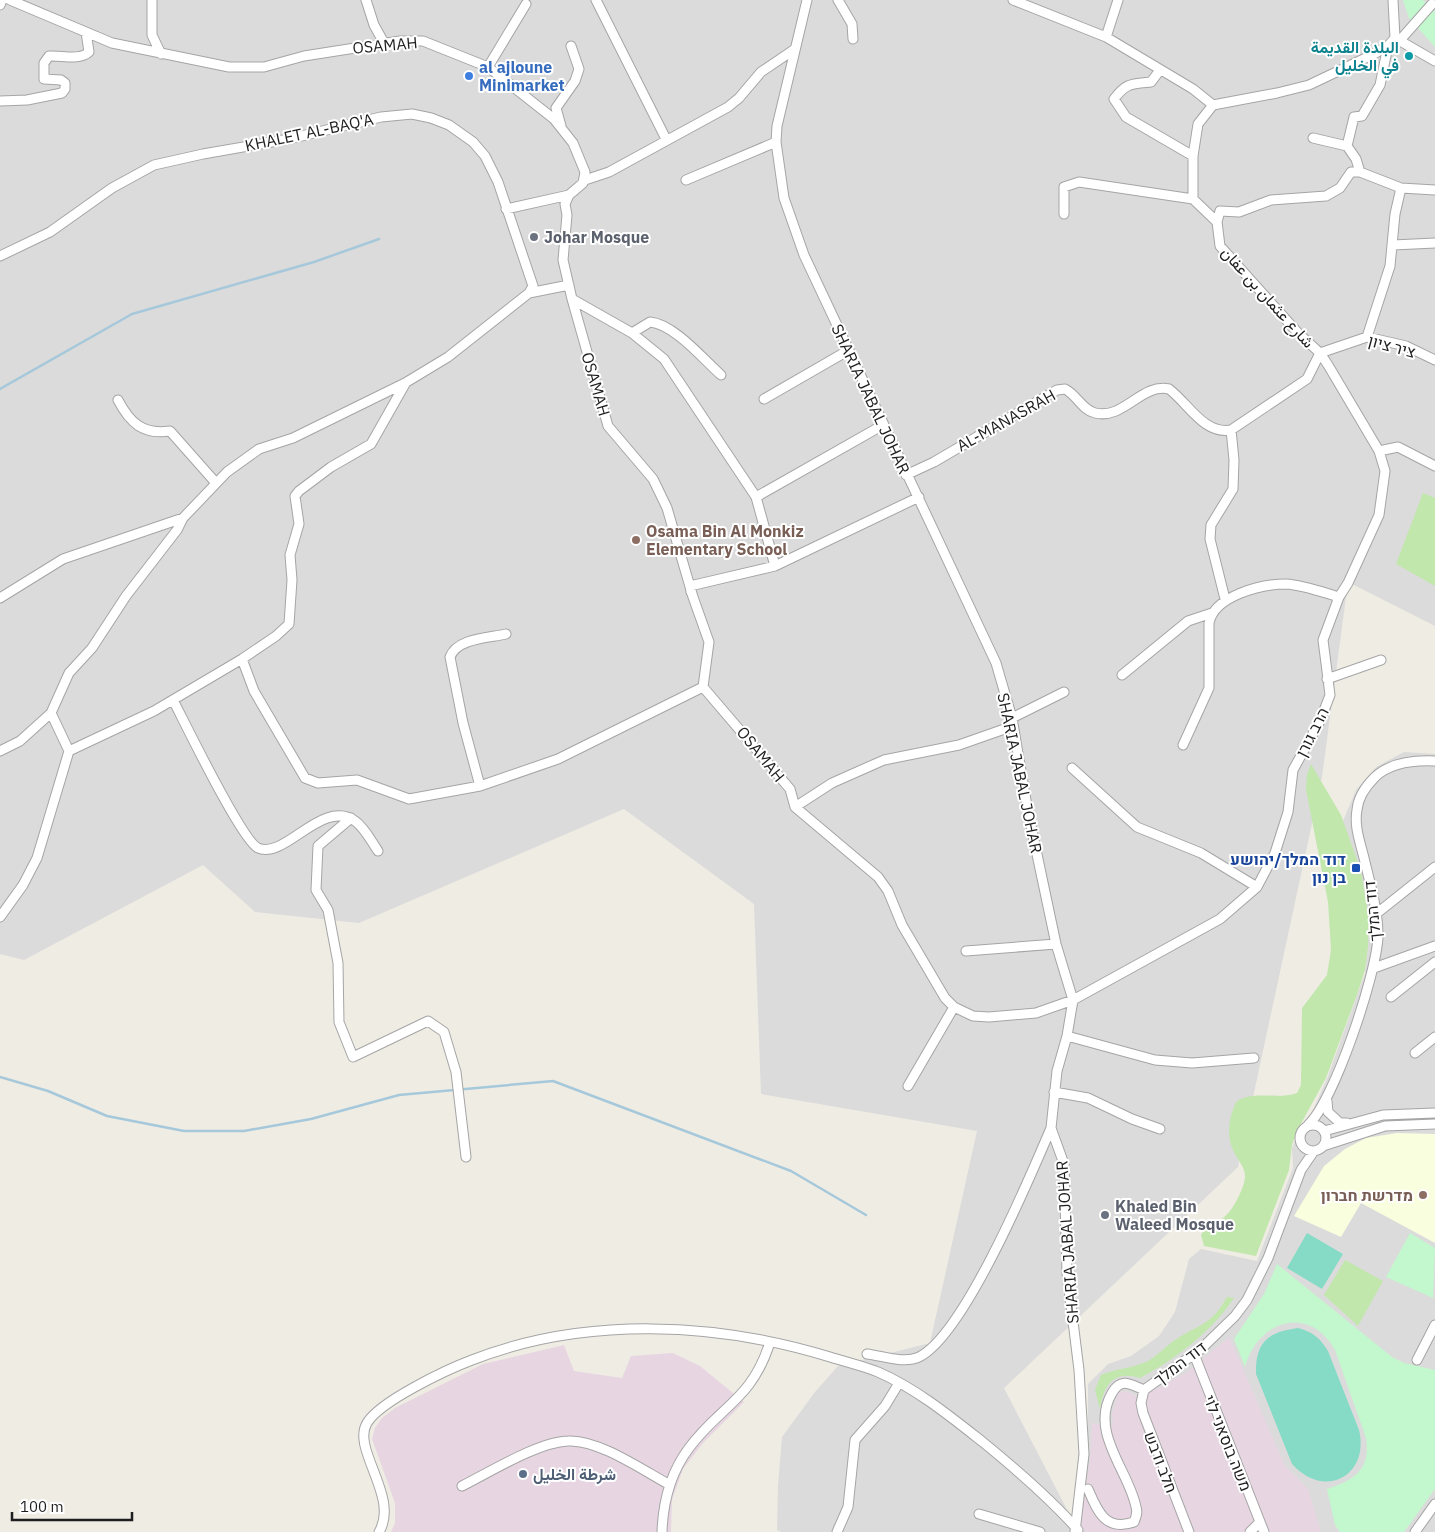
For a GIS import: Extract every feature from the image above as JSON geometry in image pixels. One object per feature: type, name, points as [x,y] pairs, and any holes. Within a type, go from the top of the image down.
[{"type":"street","points":[[0,5],[2,0]]},
{"type":"street","name":"OSAMAH","points":[[10,0],[112,43],[229,67],[252,68],[304,56],[384,43],[406,40],[423,41],[488,67],[561,126],[578,152],[585,170],[585,180]]},
{"type":"street","points":[[152,0],[152,35],[161,54]]},
{"type":"street","points":[[366,0],[374,25],[384,43]]},
{"type":"street","points":[[596,0],[666,139]]},
{"type":"street","name":"SHARIA JABAL JOHAR","points":[[807,0],[777,126],[776,142],[784,198],[804,255],[906,475],[919,497],[947,563],[996,663],[1013,722],[1028,812],[1056,944],[1073,1000],[1067,1036],[1057,1071],[1051,1128],[1064,1164],[1067,1273],[1079,1370],[1084,1454],[1077,1531]]},
{"type":"street","points":[[838,0],[852,24],[853,39]]},
{"type":"street","points":[[1014,0],[1106,37],[1193,89],[1213,105]]},
{"type":"street","points":[[1106,37],[1118,0]]},
{"type":"street","points":[[1393,0],[1398,38]]},
{"type":"street","points":[[1193,199],[1193,156],[1198,124],[1213,105],[1277,94],[1309,85],[1388,46],[1432,3]]},
{"type":"street","points":[[488,67],[526,4]]},
{"type":"street","points":[[0,101],[27,100],[62,93],[65,89],[65,82],[44,79],[44,63],[49,56],[72,57],[85,55],[89,52],[86,32]]},
{"type":"street","points":[[1398,38],[1435,61]]},
{"type":"street","points":[[561,126],[556,108],[567,95],[579,69],[571,46]]},
{"type":"street","points":[[1347,146],[1354,117],[1362,116],[1380,85],[1388,46]]},
{"type":"street","points":[[506,208],[568,195],[579,188],[585,180],[608,172],[728,107],[739,98],[761,72],[795,49]]},
{"type":"street","points":[[1160,70],[1151,82],[1130,84],[1123,88],[1114,99],[1126,117],[1193,156]]},
{"type":"street","name":"KHALET AL-BAQ'A","points":[[0,256],[50,232],[112,188],[154,165],[203,154],[289,139],[392,115],[412,114],[431,118],[449,125],[465,135],[490,164],[533,286],[529,293]]},
{"type":"street","points":[[1313,138],[1347,146],[1356,159],[1360,172]]},
{"type":"street","points":[[686,180],[776,142]]},
{"type":"street","points":[[1064,214],[1064,188],[1079,182],[1193,199],[1217,222],[1220,211],[1239,212],[1271,200],[1326,196],[1340,188],[1351,172],[1360,172],[1402,188],[1435,190]]},
{"type":"street","points":[[1367,336],[1390,266],[1395,214],[1402,188]]},
{"type":"street","name":"OSAMAH","points":[[568,195],[564,207],[567,215],[563,260],[572,299],[608,426],[644,467],[659,488],[667,508],[692,597],[709,642],[703,686],[790,789],[795,807],[872,870],[884,884],[902,925],[941,992],[954,1007],[972,1016],[989,1017],[1036,1012],[1073,1000]]},
{"type":"street","name":"شارع عثمان بن عفان","points":[[1217,222],[1220,246],[1298,333],[1320,353]]},
{"type":"street","points":[[1392,245],[1435,243]]},
{"type":"street","points":[[0,751],[20,741],[50,714],[68,672],[92,648],[126,596],[177,530],[184,518],[216,483],[239,462],[259,449],[293,438],[405,383],[448,357],[529,293],[569,285]]},
{"type":"street","points":[[572,299],[632,333],[664,360],[756,497],[775,566]]},
{"type":"street","points":[[632,333],[650,322],[661,324],[671,330],[721,375]]},
{"type":"street","name":"ציר ציון","points":[[1320,353],[1367,336],[1406,346],[1435,360]]},
{"type":"street","points":[[764,399],[849,350]]},
{"type":"street","points":[[1225,599],[1210,539],[1211,526],[1233,489],[1234,460],[1231,430],[1307,379],[1320,353]]},
{"type":"street","name":"הרב גורן","points":[[1073,1000],[1220,919],[1257,886],[1275,853],[1288,812],[1293,770],[1320,721],[1330,695],[1323,640],[1339,596],[1348,582],[1379,515],[1385,471],[1379,452],[1320,353]]},
{"type":"street","points":[[69,750],[174,700],[242,659],[276,636],[289,624],[292,580],[290,555],[299,524],[295,503],[296,494],[332,467],[371,444],[405,383]]},
{"type":"street","name":"AL-MANASRAH","points":[[906,475],[934,462],[1057,390],[1065,389],[1075,395],[1086,409],[1106,414],[1117,412],[1158,389],[1169,389],[1193,414],[1213,428],[1231,430]]},
{"type":"street","points":[[118,400],[129,420],[144,428],[159,432],[170,431],[216,483]]},
{"type":"street","points":[[756,497],[883,424]]},
{"type":"street","points":[[1379,452],[1398,447],[1435,466]]},
{"type":"street","points":[[692,597],[690,586],[775,566],[919,497]]},
{"type":"street","points":[[0,598],[63,559],[184,518]]},
{"type":"street","points":[[1184,745],[1209,688],[1209,623],[1212,613],[1225,599],[1265,587],[1286,584],[1339,596]]},
{"type":"street","points":[[1122,675],[1188,621],[1212,613]]},
{"type":"street","points":[[480,786],[475,761],[463,723],[450,657],[454,649],[462,644],[506,634]]},
{"type":"street","points":[[242,659],[254,691],[300,773],[308,780],[318,783],[357,780],[409,799],[480,786],[558,759],[703,686]]},
{"type":"street","points":[[1327,679],[1381,660]]},
{"type":"street","points":[[795,807],[832,783],[884,760],[959,745],[1013,722],[1064,692]]},
{"type":"street","points":[[174,700],[232,813],[256,847],[266,850],[272,848],[330,817],[340,816],[351,818],[359,824],[378,851]]},
{"type":"street","points":[[0,917],[23,885],[37,858],[69,750],[50,714]]},
{"type":"street","name":"דוד המלך","points":[[1308,1125],[1318,1117],[1324,1106],[1349,1043],[1374,968],[1378,936],[1376,914],[1357,829],[1357,808],[1360,798],[1372,780],[1389,767],[1410,761],[1435,761]]},
{"type":"street","points":[[1072,768],[1137,827],[1201,854],[1257,886]]},
{"type":"street","points":[[351,818],[318,846],[316,890],[328,910],[338,963],[339,1022],[353,1058],[428,1021],[444,1032],[456,1072],[466,1156]]},
{"type":"street","points":[[1376,914],[1435,867]]},
{"type":"street","points":[[966,951],[1056,944]]},
{"type":"street","points":[[1374,968],[1435,946]]},
{"type":"street","points":[[1391,997],[1435,962]]},
{"type":"street","points":[[908,1086],[954,1007]]},
{"type":"street","points":[[1067,1036],[1155,1060],[1192,1063],[1254,1058]]},
{"type":"street","points":[[1415,1053],[1435,1037]]},
{"type":"street","points":[[1054,1092],[1088,1098],[1132,1119],[1160,1129]]},
{"type":"street","points":[[1327,1097],[1328,1112],[1333,1117],[1340,1123],[1354,1122]]},
{"type":"street","name":"דוד המלך","points":[[1322,1129],[1324,1106]]},
{"type":"street","points":[[1435,1113],[1397,1114],[1322,1129],[1308,1125],[1300,1134],[1302,1146],[1314,1151],[1385,1126],[1435,1124]]},
{"type":"street","points":[[867,1354],[906,1360],[920,1356],[947,1332],[1000,1240],[1051,1128]]},
{"type":"street","points":[[1322,1129],[1326,1138],[1324,1146]]},
{"type":"street","name":"דוד המלך","points":[[1301,1170],[1302,1146]]},
{"type":"street","name":"דוד המלך","points":[[1088,1489],[1102,1522],[1115,1529],[1123,1529],[1134,1522],[1136,1507],[1108,1436],[1105,1423],[1108,1399],[1117,1385],[1127,1382],[1144,1390],[1194,1354],[1235,1316],[1251,1292],[1271,1253],[1301,1170],[1314,1151]]},
{"type":"street","points":[[1417,1360],[1435,1325]]},
{"type":"street","points":[[379,1532],[383,1521],[382,1494],[364,1440],[364,1430],[367,1422],[375,1414],[432,1378],[462,1364],[515,1346],[599,1331],[680,1330],[723,1333],[770,1342],[814,1352],[878,1372],[944,1411],[1013,1467],[1077,1531]]},
{"type":"street","points":[[662,1532],[664,1508],[670,1485],[680,1461],[689,1447],[746,1390],[762,1364],[770,1342]]},
{"type":"street","name":"משה בוסאני לוי","points":[[1194,1354],[1264,1532]]},
{"type":"street","points":[[837,1532],[848,1507],[855,1440],[885,1406],[899,1383]]},
{"type":"street","name":"חלב ודבש","points":[[1144,1390],[1141,1403],[1143,1414],[1189,1532]]},
{"type":"street","points":[[462,1486],[546,1446],[568,1441],[598,1448],[670,1485]]},
{"type":"street","points":[[1415,1532],[1435,1504]]},
{"type":"street","points":[[980,1514],[1040,1532]]},
{"type":"street","points":[[1250,1532],[1260,1522]]},
{"type":"shaded area","points":[[0,0],[1435,0],[1435,626],[1348,582],[1322,777],[1238,1167],[1004,1388],[1076,1527],[1088,1445],[1088,1384],[1108,1364],[1131,1356],[1159,1336],[1175,1312],[1189,1259],[1201,1249],[1257,1261],[1293,1168],[1292,1148],[1299,1132],[1313,1110],[1328,1076],[1365,973],[1368,929],[1343,821],[1356,790],[1376,767],[1404,752],[1435,754],[1435,1532],[781,1532],[777,1530],[782,1437],[815,1392],[838,1366],[930,1343],[977,1131],[761,1094],[754,904],[624,809],[359,923],[255,912],[203,865],[24,960],[0,954]]},
{"type":"shaded area","points":[[1397,1133],[1435,1134],[1435,1243],[1361,1203],[1341,1237],[1294,1216],[1324,1166],[1345,1149],[1366,1138]]},
{"type":"shaded area","points":[[1229,1337],[1285,1466],[1308,1489],[1321,1532],[1086,1532],[1081,1525],[1090,1457],[1092,1423],[1113,1426],[1112,1414],[1118,1392],[1127,1391],[1136,1396],[1158,1388],[1187,1372]]},
{"type":"shaded area","points":[[564,1345],[574,1371],[622,1378],[631,1356],[673,1353],[700,1366],[744,1402],[703,1443],[683,1469],[672,1500],[671,1532],[391,1532],[395,1523],[395,1503],[372,1439],[375,1428],[382,1418],[395,1408],[483,1364]]},
{"type":"green space","points":[[1403,0],[1423,0],[1435,12],[1435,47],[1409,18]]},
{"type":"green space","points":[[1423,493],[1435,498],[1435,586],[1396,564]]},
{"type":"green space","points":[[1311,764],[1341,815],[1361,871],[1369,920],[1368,946],[1365,970],[1358,992],[1326,1078],[1297,1131],[1292,1145],[1289,1170],[1256,1256],[1204,1246],[1201,1235],[1207,1227],[1226,1216],[1236,1201],[1244,1183],[1245,1174],[1233,1150],[1229,1132],[1230,1119],[1234,1107],[1237,1101],[1251,1096],[1282,1096],[1297,1093],[1301,1085],[1302,1008],[1327,975],[1331,950],[1328,902],[1306,790],[1307,775]]},
{"type":"green space","points":[[1307,1233],[1343,1254],[1322,1289],[1287,1268]]},
{"type":"green space","points":[[1410,1233],[1435,1248],[1433,1298],[1386,1277]]},
{"type":"green space","points":[[1345,1260],[1383,1281],[1358,1326],[1324,1295]]},
{"type":"green space","points":[[1277,1264],[1392,1357],[1404,1363],[1435,1370],[1435,1489],[1404,1532],[1340,1532],[1335,1525],[1327,1489],[1345,1482],[1358,1472],[1363,1466],[1367,1449],[1366,1438],[1335,1350],[1324,1335],[1312,1326],[1298,1323],[1285,1324],[1272,1329],[1260,1338],[1251,1351],[1245,1367],[1234,1339],[1264,1294]]},
{"type":"green space","points":[[1227,1297],[1234,1298],[1215,1322],[1192,1344],[1140,1378],[1123,1376],[1111,1382],[1104,1393],[1100,1409],[1095,1390],[1101,1375],[1150,1360],[1171,1343],[1208,1321]]},
{"type":"green space","points":[[1298,1328],[1316,1336],[1328,1351],[1359,1430],[1361,1446],[1358,1460],[1342,1478],[1330,1481],[1318,1480],[1305,1475],[1292,1464],[1256,1374],[1258,1354],[1265,1340],[1279,1332]]},
{"type":"waterway","points":[[0,389],[132,314],[314,262],[379,239]]},
{"type":"waterway","points":[[0,1077],[48,1091],[107,1116],[184,1131],[244,1131],[311,1119],[399,1095],[553,1081],[791,1171],[866,1215]]},
{"type":"place","name":"البلدة القديمة في الخليل","points":[[1409,56]]},
{"type":"place","name":"al ajloune Minimarket","points":[[469,76]]},
{"type":"place","name":"Johar Mosque","points":[[534,237]]},
{"type":"place","name":"Osama Bin Al Monkiz Elementary School","points":[[636,540]]},
{"type":"place","name":"דוד המלך/יהושע בן נון","points":[[1356,868]]},
{"type":"place","name":"מדרשת חברון","points":[[1423,1195]]},
{"type":"place","name":"Khaled Bin Waleed Mosque","points":[[1105,1215]]},
{"type":"place","name":"شرطة الخليل","points":[[523,1474]]}]
